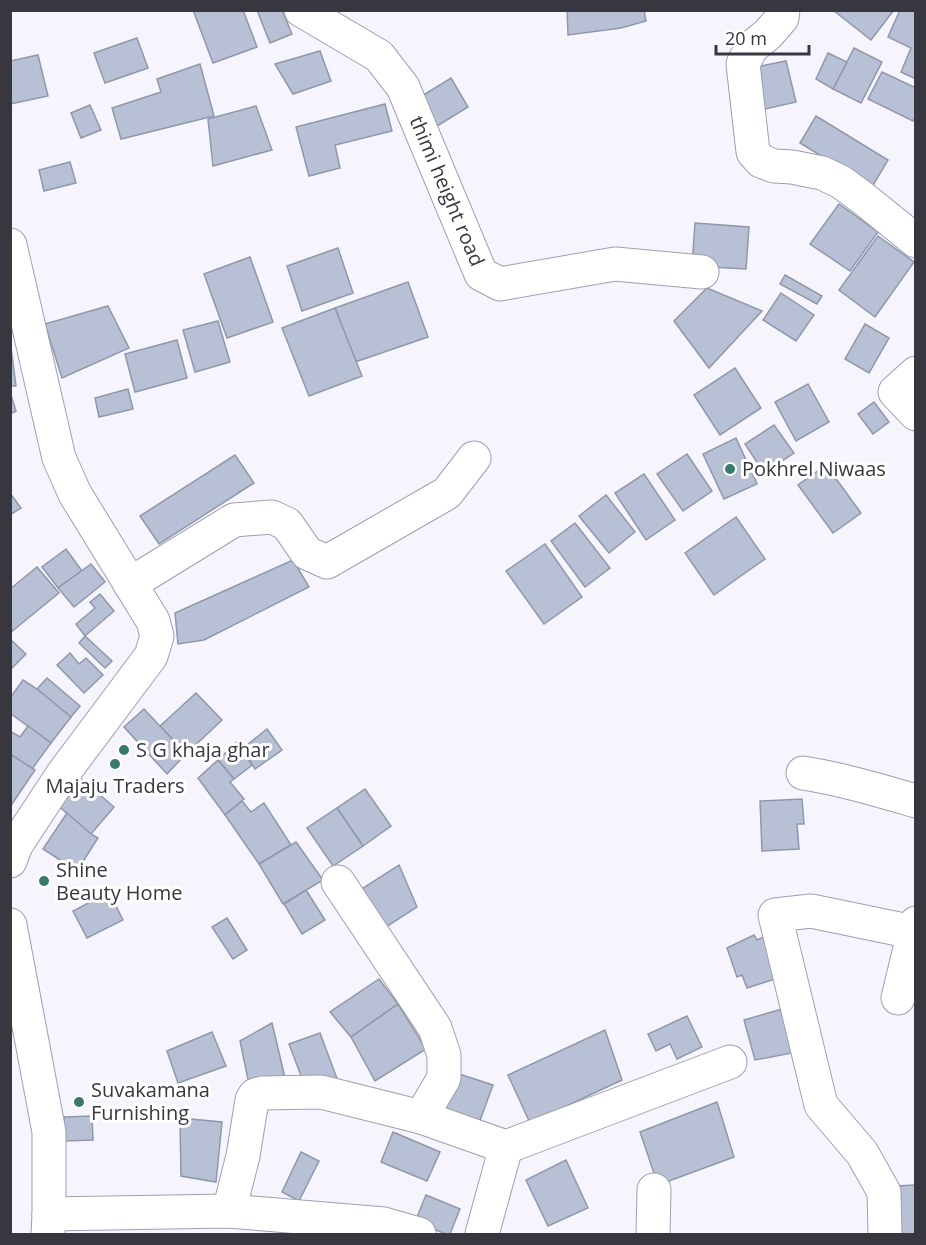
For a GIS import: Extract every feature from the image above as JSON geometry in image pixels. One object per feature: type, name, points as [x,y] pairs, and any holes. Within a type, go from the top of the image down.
[{"type":"street","name":"thimi height road","points":[[302,10],[379,56],[403,87],[481,274],[500,284],[615,264],[702,272]]},
{"type":"street","points":[[783,10],[782,18],[751,48],[743,64],[753,152],[761,161],[774,166],[822,173],[841,182],[915,241]]},
{"type":"street","points":[[10,245],[59,458],[75,494],[153,621],[156,636],[152,656],[62,775],[16,845],[10,861]]},
{"type":"street","points":[[915,374],[895,392],[915,414]]},
{"type":"street","points":[[130,584],[234,520],[272,517],[287,524],[307,553],[327,562],[447,493],[474,458]]},
{"type":"street","points":[[803,773],[865,786],[915,801]]},
{"type":"street","points":[[338,882],[435,1028],[444,1055],[444,1078],[421,1117]]},
{"type":"street","points":[[885,1234],[884,1192],[862,1153],[820,1105],[775,915],[811,910],[914,927],[898,998]]},
{"type":"street","points":[[12,931],[49,1132],[48,1224],[229,1210],[384,1224],[419,1234]]},
{"type":"street","points":[[229,1210],[243,1156],[252,1100],[255,1095],[321,1092],[421,1117],[506,1148],[730,1062]]},
{"type":"street","points":[[482,1234],[506,1148]]},
{"type":"street","points":[[653,1234],[654,1190]]},
{"type":"building","points":[[193,10],[243,10],[257,47],[213,63]]},
{"type":"building","points":[[257,10],[282,10],[292,34],[270,43]]},
{"type":"building","points":[[567,10],[644,10],[646,21],[621,28],[568,35]]},
{"type":"building","points":[[833,10],[894,10],[871,40]]},
{"type":"building","points":[[900,10],[916,11],[916,79],[901,72],[911,48],[888,37]]},
{"type":"building","points":[[137,38],[148,68],[105,83],[94,53]]},
{"type":"building","points":[[854,48],[882,62],[861,103],[833,89]]},
{"type":"building","points":[[320,51],[331,81],[293,94],[275,64]]},
{"type":"building","points":[[828,53],[847,62],[833,89],[816,79]]},
{"type":"building","points":[[38,55],[48,96],[10,104],[10,61]]},
{"type":"building","points":[[786,61],[796,102],[761,110],[751,68]]},
{"type":"building","points":[[200,64],[214,116],[121,139],[112,108],[161,92],[157,79]]},
{"type":"building","points":[[882,72],[916,88],[916,116],[913,121],[868,99]]},
{"type":"building","points":[[451,78],[468,107],[434,128],[417,99]]},
{"type":"building","points":[[385,104],[392,131],[335,145],[340,168],[309,176],[296,127]]},
{"type":"building","points":[[90,105],[101,130],[81,138],[71,113]]},
{"type":"building","points":[[256,106],[272,150],[213,166],[208,119]]},
{"type":"building","points":[[816,116],[888,160],[872,187],[800,143]]},
{"type":"building","points":[[70,162],[76,183],[44,191],[39,170]]},
{"type":"building","points":[[839,204],[878,232],[850,271],[810,244]]},
{"type":"building","points":[[695,223],[749,227],[746,269],[692,266]]},
{"type":"building","points":[[878,236],[914,262],[875,317],[839,290]]},
{"type":"building","points":[[338,248],[353,293],[302,311],[287,266]]},
{"type":"building","points":[[250,257],[273,322],[227,338],[204,274]]},
{"type":"building","points":[[785,275],[822,296],[817,304],[780,284]]},
{"type":"building","points":[[408,282],[428,337],[355,362],[335,308]]},
{"type":"building","points":[[707,288],[762,311],[709,368],[674,321]]},
{"type":"building","points":[[781,293],[814,315],[796,341],[763,320]]},
{"type":"building","points":[[108,306],[129,348],[62,378],[45,324]]},
{"type":"building","points":[[335,308],[362,376],[309,396],[282,328]]},
{"type":"building","points":[[218,321],[230,362],[195,372],[183,330]]},
{"type":"building","points":[[865,324],[889,338],[869,373],[845,359]]},
{"type":"building","points":[[10,340],[16,386],[10,386]]},
{"type":"building","points":[[177,340],[187,378],[135,392],[125,354]]},
{"type":"building","points":[[735,368],[761,408],[720,435],[694,395]]},
{"type":"building","points":[[808,384],[829,422],[796,441],[775,402]]},
{"type":"building","points":[[128,389],[133,409],[99,417],[95,398]]},
{"type":"building","points":[[10,392],[16,411],[10,414]]},
{"type":"building","points":[[874,402],[889,422],[873,434],[858,414]]},
{"type":"building","points":[[774,425],[794,453],[764,473],[745,444]]},
{"type":"building","name":"Pokhrel Niwaas","points":[[736,438],[757,484],[724,499],[703,454]]},
{"type":"building","points":[[687,454],[712,491],[683,511],[657,474]]},
{"type":"building","points":[[235,455],[254,483],[159,544],[140,516]]},
{"type":"building","points":[[826,465],[861,513],[833,533],[798,485]]},
{"type":"building","points":[[644,474],[675,520],[646,540],[615,493]]},
{"type":"building","points":[[10,493],[21,508],[10,515]]},
{"type":"building","points":[[606,495],[635,532],[609,553],[579,516]]},
{"type":"building","points":[[736,517],[765,559],[714,595],[685,553]]},
{"type":"building","points":[[575,523],[610,568],[585,587],[551,541]]},
{"type":"building","points":[[545,544],[582,597],[544,624],[506,571]]},
{"type":"building","points":[[66,549],[82,571],[58,588],[42,567]]},
{"type":"building","points":[[293,560],[309,587],[204,640],[178,644],[175,613]]},
{"type":"building","points":[[91,564],[105,582],[74,607],[58,588]]},
{"type":"building","points":[[37,567],[59,593],[10,633],[10,589]]},
{"type":"building","points":[[100,594],[114,611],[85,636],[76,624],[95,608],[90,602]]},
{"type":"building","points":[[85,636],[112,661],[105,668],[79,643]]},
{"type":"building","points":[[10,639],[26,654],[10,670]]},
{"type":"building","points":[[70,653],[79,664],[86,658],[103,675],[84,693],[57,665]]},
{"type":"building","points":[[47,678],[80,706],[71,717],[37,689]]},
{"type":"building","points":[[23,680],[71,717],[51,743],[10,713],[10,698]]},
{"type":"building","points":[[196,693],[222,720],[186,754],[160,726]]},
{"type":"building","points":[[144,709],[186,754],[167,774],[124,727]]},
{"type":"building","points":[[28,726],[51,743],[32,769],[10,754],[10,731],[20,737]]},
{"type":"building","points":[[267,729],[282,750],[255,769],[242,749]]},
{"type":"building","points":[[237,742],[252,765],[234,779],[218,760]]},
{"type":"building","points":[[10,754],[35,770],[10,807]]},
{"type":"building","points":[[218,760],[234,779],[230,782],[244,799],[225,815],[198,778]]},
{"type":"building","points":[[79,777],[114,807],[91,834],[56,804]]},
{"type":"building","points":[[365,789],[391,826],[363,846],[337,808]]},
{"type":"building","points":[[802,799],[804,824],[797,824],[799,849],[762,851],[760,801]]},
{"type":"building","points":[[242,801],[251,812],[264,803],[291,845],[259,864],[225,815]]},
{"type":"building","points":[[337,808],[363,846],[333,866],[307,828]]},
{"type":"building","points":[[67,813],[98,838],[77,871],[43,849]]},
{"type":"building","points":[[296,842],[323,880],[283,904],[259,864]]},
{"type":"building","points":[[399,865],[417,907],[383,929],[360,890]]},
{"type":"building","points":[[306,890],[325,920],[302,934],[284,904]]},
{"type":"building","points":[[109,892],[123,920],[87,938],[73,911]]},
{"type":"building","points":[[227,918],[247,950],[233,959],[212,927]]},
{"type":"building","points":[[769,934],[784,976],[747,988],[742,975],[737,977],[727,948],[754,935],[757,940]]},
{"type":"building","points":[[379,979],[398,1004],[351,1037],[330,1012]]},
{"type":"building","points":[[398,1004],[426,1049],[375,1081],[351,1037]]},
{"type":"building","points":[[782,1009],[792,1053],[755,1060],[744,1020]]},
{"type":"building","points":[[687,1016],[702,1047],[677,1059],[670,1044],[656,1051],[648,1034]]},
{"type":"building","points":[[272,1023],[286,1082],[251,1094],[240,1041]]},
{"type":"building","points":[[605,1030],[622,1080],[530,1123],[508,1075]]},
{"type":"building","points":[[212,1032],[226,1066],[178,1083],[167,1051]]},
{"type":"building","points":[[320,1033],[342,1092],[306,1089],[289,1044]]},
{"type":"building","points":[[450,1071],[493,1085],[475,1134],[433,1119]]},
{"type":"building","points":[[717,1102],[734,1157],[658,1185],[640,1132]]},
{"type":"building","points":[[92,1116],[93,1140],[65,1141],[64,1117]]},
{"type":"building","points":[[180,1118],[222,1122],[216,1182],[181,1176]]},
{"type":"building","points":[[393,1132],[440,1152],[427,1181],[381,1162]]},
{"type":"building","points":[[301,1152],[319,1161],[299,1201],[282,1192]]},
{"type":"building","points":[[566,1160],[588,1208],[548,1226],[526,1180]]},
{"type":"building","points":[[916,1185],[916,1234],[893,1234],[894,1186]]},
{"type":"building","points":[[426,1195],[460,1209],[450,1234],[415,1222]]},
{"type":"place","name":"Pokhrel Niwaas","points":[[730,469]]},
{"type":"place","name":"S G khaja ghar","points":[[124,750]]},
{"type":"place","name":"Majaju Traders","points":[[115,764]]},
{"type":"place","name":"Shine Beauty Home","points":[[44,881]]},
{"type":"place","name":"Suvakamana Furnishing","points":[[79,1102]]}]
